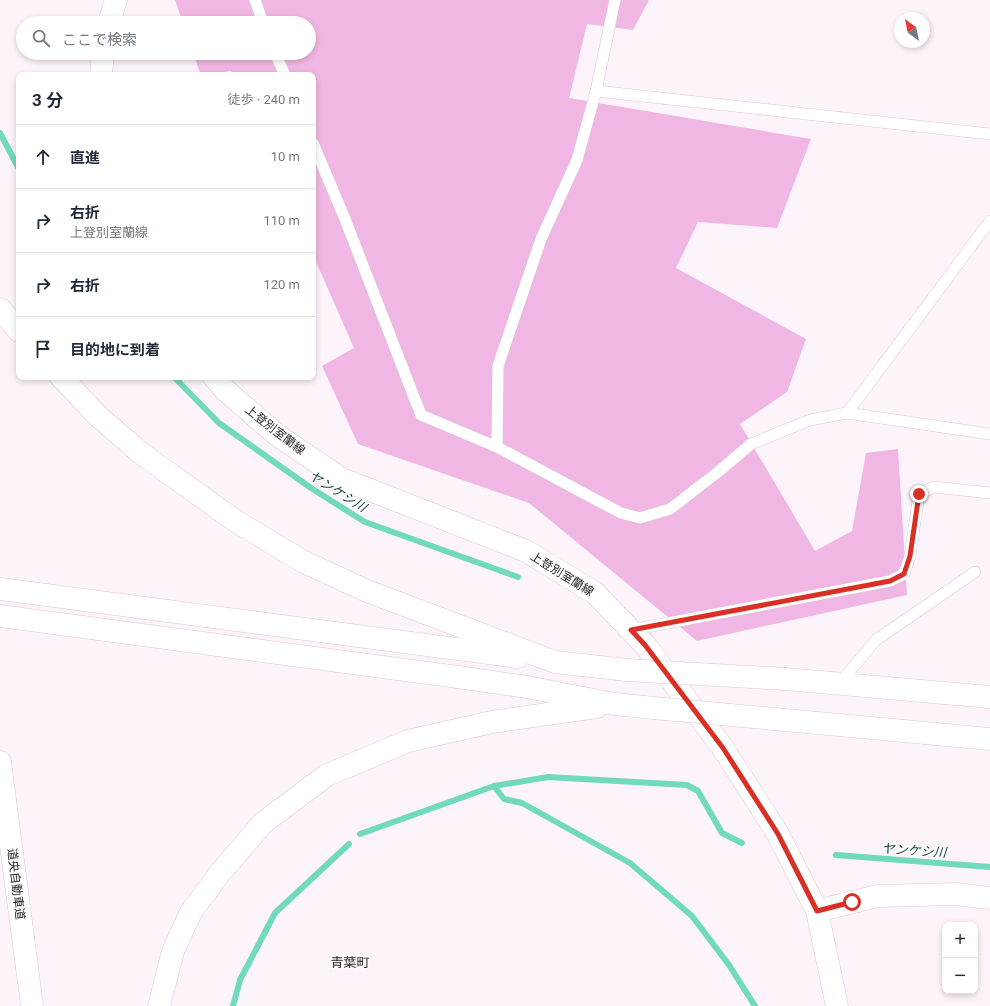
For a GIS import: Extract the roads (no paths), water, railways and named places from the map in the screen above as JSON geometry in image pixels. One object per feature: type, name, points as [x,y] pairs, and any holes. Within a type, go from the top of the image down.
[{"type":"main road","points":[[111,16],[116,0]]},
{"type":"main road","points":[[101,72],[102,60]]},
{"type":"main road","points":[[0,310],[16,328]]},
{"type":"main road","points":[[64,380],[99,418],[142,454],[237,522],[302,561],[367,590],[555,662]]},
{"type":"main road","name":"上登別室蘭線","points":[[217,380],[226,390],[277,434],[342,479],[526,551],[595,593],[645,645],[723,748],[778,834],[817,911],[837,1006]]},
{"type":"main road","points":[[0,589],[555,662],[627,670],[786,680],[990,697]]},
{"type":"main road","points":[[0,616],[458,677],[527,687],[614,704],[990,738]]},
{"type":"main road","points":[[158,1006],[173,951],[191,912],[220,873],[263,823],[327,775],[408,741],[492,722],[614,704]]},
{"type":"main road","name":"道央自動車道","points":[[0,762],[32,1006]]},
{"type":"main road","points":[[817,911],[878,896],[956,894],[990,898]]},
{"type":"lane","points":[[255,0],[261,16]]},
{"type":"lane","points":[[497,447],[498,366],[542,239],[577,160],[596,91],[615,0]]},
{"type":"lane","points":[[278,60],[284,72]]},
{"type":"lane","points":[[596,91],[990,134]]},
{"type":"lane","points":[[316,149],[345,219],[421,415],[497,447],[621,513],[640,518],[670,509],[718,472],[750,444],[810,420],[847,413],[990,434]]},
{"type":"lane","points":[[847,413],[990,221]]},
{"type":"lane","points":[[631,630],[890,581],[904,574],[910,556],[919,494],[934,487],[990,494]]},
{"type":"lane","points":[[839,684],[876,640],[974,572]]},
{"type":"waterway","name":"ヤンケシ川","points":[[0,133],[16,163]]},
{"type":"waterway","name":"ヤンケシ川","points":[[177,380],[219,423],[311,488],[365,522],[518,577]]},
{"type":"waterway","points":[[360,834],[494,786],[548,777],[687,785],[698,791],[722,833],[742,843]]},
{"type":"waterway","points":[[494,786],[504,799],[522,803],[630,863],[692,916],[729,965],[755,1006]]},
{"type":"waterway","points":[[233,1006],[240,980],[275,913],[349,844]]},
{"type":"waterway","name":"ヤンケシ川","points":[[836,855],[990,867]]},
{"type":"district","name":"青葉町","points":[[350,962]]}]
